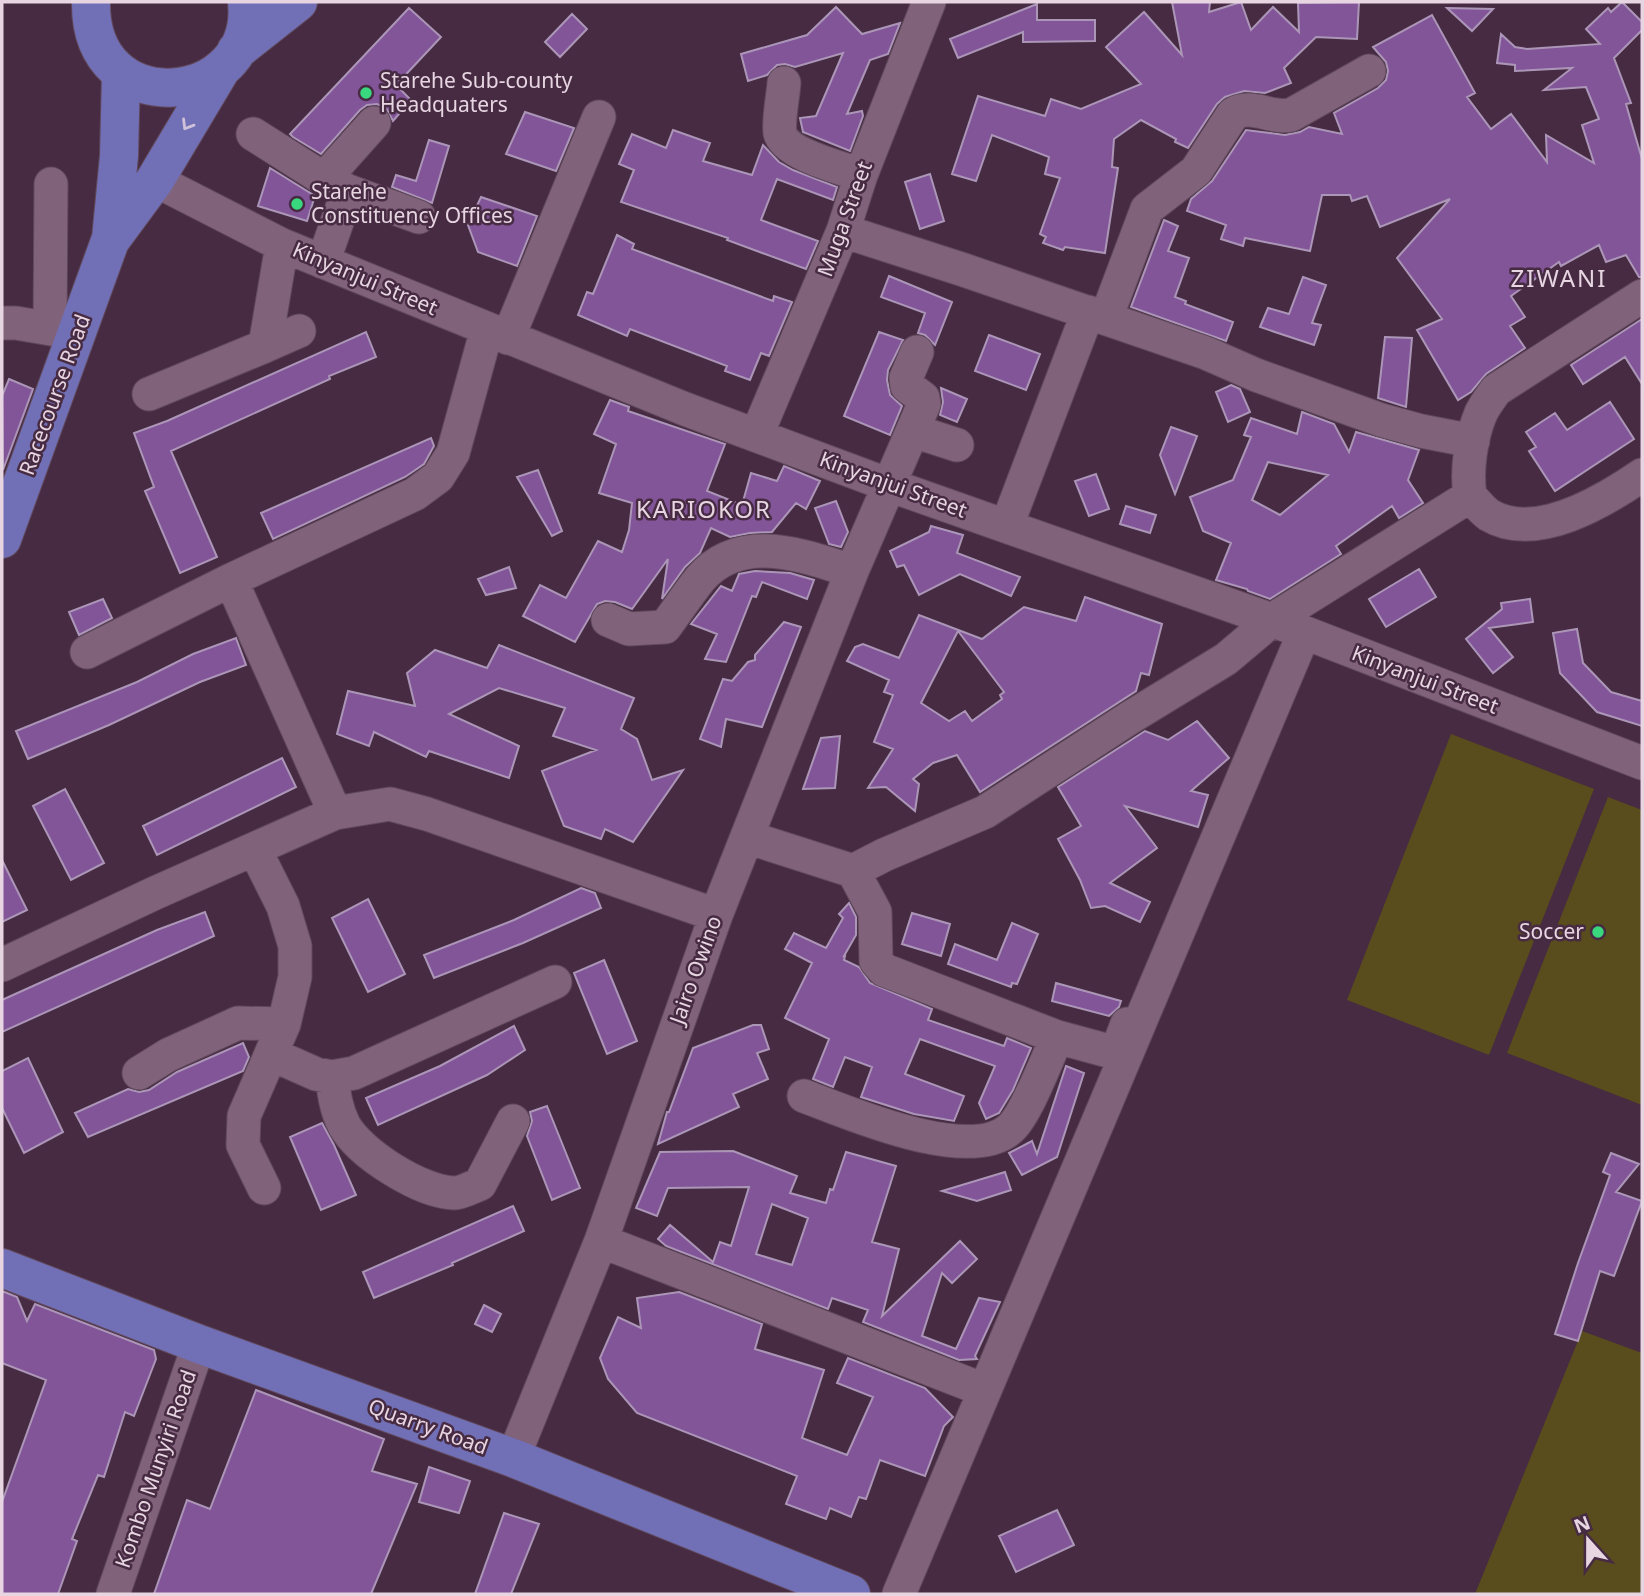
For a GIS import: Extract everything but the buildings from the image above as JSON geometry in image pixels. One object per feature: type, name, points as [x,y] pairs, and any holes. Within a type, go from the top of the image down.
[{"type":"main road","points":[[91,2],[91,21],[96,41],[107,59],[121,74],[145,86],[171,89],[197,84],[298,2]]},
{"type":"main road","points":[[110,241],[155,180],[228,61],[244,32],[247,2]]},
{"type":"main road","points":[[110,241],[120,156],[121,74]]},
{"type":"main road","name":"Racecourse Road","points":[[2,539],[64,331],[92,291],[110,241]]},
{"type":"main road","name":"Quarry Road","points":[[2,1268],[199,1344],[513,1458],[851,1594]]},
{"type":"street","name":"Muga Street","points":[[757,434],[843,231],[861,175],[929,2]]},
{"type":"street","points":[[1007,525],[1097,315],[1147,209],[1196,171],[1233,114],[1248,109],[1283,117],[1291,115],[1368,71]]},
{"type":"street","points":[[784,83],[780,132],[785,142],[795,151],[861,175]]},
{"type":"street","points":[[87,652],[231,580],[415,494],[438,477],[453,453],[497,334],[599,117]]},
{"type":"street","points":[[323,262],[336,185],[374,123]]},
{"type":"street","points":[[254,134],[336,185],[419,217]]},
{"type":"street","name":"Kinyanjui Street","points":[[155,180],[282,245],[685,408],[889,485],[1007,525],[1265,626],[1304,633],[1642,763]]},
{"type":"street","points":[[2,323],[64,331],[51,184]]},
{"type":"street","points":[[843,231],[1206,353],[1256,375],[1381,420],[1473,441]]},
{"type":"street","points":[[265,346],[282,245]]},
{"type":"street","points":[[1642,296],[1496,390],[1481,412],[1473,441],[1468,486],[1470,495],[1488,514],[1499,520],[1550,523],[1642,475]]},
{"type":"street","points":[[149,394],[299,331]]},
{"type":"street","name":"Jairo Owino","points":[[513,1458],[601,1241],[716,915],[852,571],[924,404],[923,398],[907,386],[906,378],[917,352]]},
{"type":"street","points":[[914,431],[957,444]]},
{"type":"street","points":[[853,871],[985,812],[1226,659],[1265,626],[1470,495]]},
{"type":"street","points":[[608,620],[629,629],[665,628],[702,577],[722,561],[761,549],[796,554],[852,571]]},
{"type":"street","points":[[231,580],[335,813]]},
{"type":"street","points":[[747,837],[853,871],[876,912],[876,961],[884,970],[1057,1037],[1116,1053],[1147,971],[1204,848],[1285,652],[1265,626]]},
{"type":"street","points":[[899,1594],[1304,633]]},
{"type":"street","points":[[2,965],[335,813],[390,804],[716,915]]},
{"type":"street","points":[[255,850],[283,906],[295,946],[295,977],[284,1024],[244,1115],[243,1145],[264,1188]]},
{"type":"street","points":[[271,1054],[316,1074],[332,1077],[354,1073],[555,982]]},
{"type":"street","points":[[139,1073],[168,1055],[238,1023],[284,1024]]},
{"type":"street","points":[[804,1096],[881,1126],[963,1143],[989,1139],[1010,1128],[1028,1101],[1057,1037]]},
{"type":"street","points":[[332,1077],[335,1102],[346,1128],[395,1173],[433,1189],[456,1193],[480,1184],[513,1121]]},
{"type":"street","points":[[601,1241],[984,1390]]},
{"type":"street","name":"Kombo Munyiri Road","points":[[113,1594],[199,1344]]},
{"type":"shaded area","points":[[1451,734],[1594,789],[1489,1055],[1347,1000]]},
{"type":"shaded area","name":"Soccer","points":[[1608,797],[1642,810],[1642,1105],[1507,1053]]},
{"type":"shaded area","points":[[1582,1331],[1642,1353],[1642,1594],[1475,1594]]},
{"type":"place","name":"Starehe Sub-county Headquaters","points":[[366,93]]},
{"type":"place","name":"Starehe Constituency Offices","points":[[297,204]]},
{"type":"place","name":"Soccer","points":[[1598,932]]},
{"type":"district","name":"ZIWANI","points":[[1559,279]]},
{"type":"district","name":"KARIOKOR","points":[[704,510]]}]
